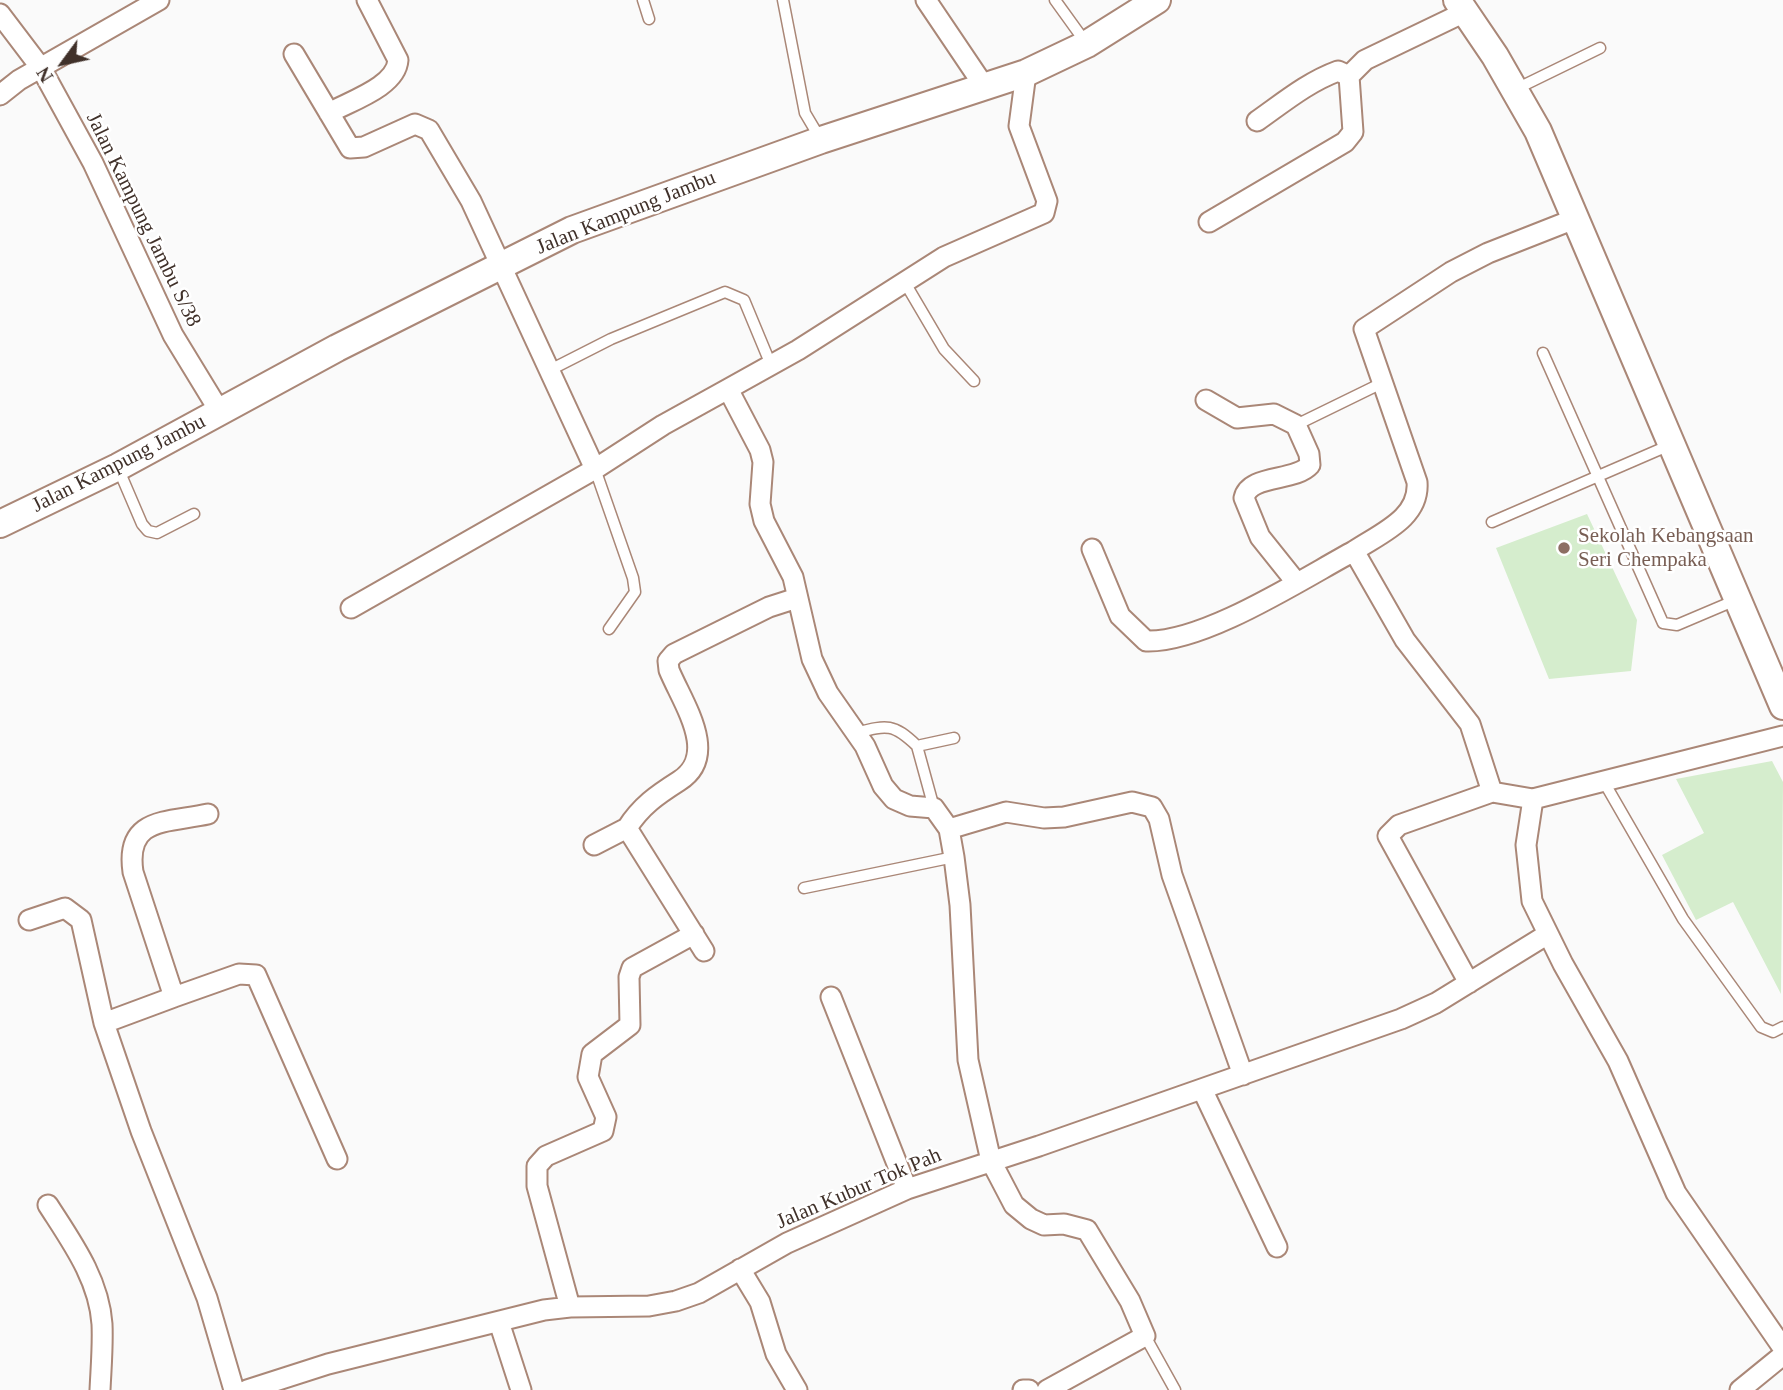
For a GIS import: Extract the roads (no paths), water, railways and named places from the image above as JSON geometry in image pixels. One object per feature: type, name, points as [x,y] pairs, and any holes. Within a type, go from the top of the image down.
[{"type":"street","points":[[0,95],[41,68],[159,0]]},
{"type":"street","points":[[329,113],[387,81],[397,70],[398,60],[367,0]]},
{"type":"street","points":[[926,0],[984,86]]},
{"type":"street","name":"Jalan Kampung Jambu","points":[[0,524],[118,467],[572,230],[821,140],[1026,73],[1087,44],[1154,1]]},
{"type":"street","points":[[1209,222],[1345,142],[1353,132],[1349,76],[1365,60],[1462,4],[1516,90],[1577,218],[1783,706]]},
{"type":"street","name":"Jalan Kampung Jambu S/38","points":[[0,14],[41,68],[93,163],[173,334],[220,412]]},
{"type":"street","points":[[294,54],[346,143],[358,149],[415,124],[429,130],[471,201],[595,469]]},
{"type":"street","points":[[1257,121],[1315,81],[1338,71],[1349,76]]},
{"type":"street","points":[[351,608],[595,469],[663,425],[771,365],[944,257],[1039,217],[1047,207],[1019,126],[1026,73]]},
{"type":"street","points":[[1093,549],[1119,616],[1146,641],[1160,642],[1205,629],[1354,551],[1408,514],[1418,495],[1417,482],[1364,335],[1367,324],[1488,253],[1577,218]]},
{"type":"street","points":[[728,389],[760,450],[763,462],[760,504],[764,521],[793,577],[812,659],[828,693],[856,733],[883,786],[894,799],[910,806],[934,808],[949,830],[960,905],[968,1060],[991,1161],[1014,1205],[1031,1219],[1044,1225],[1064,1224],[1087,1230],[1130,1301],[1145,1336],[1047,1390]]},
{"type":"street","points":[[1206,400],[1237,418],[1274,414],[1296,425],[1309,454],[1310,465],[1302,472],[1252,486],[1244,498],[1260,537],[1296,582]]},
{"type":"street","points":[[1354,551],[1405,640],[1470,724],[1492,792]]},
{"type":"street","points":[[594,845],[627,828],[640,808],[683,779],[695,766],[701,754],[698,739],[668,670],[671,657],[748,617],[797,598]]},
{"type":"street","points":[[1469,983],[1388,836],[1399,825],[1492,792],[1533,799],[1783,736]]},
{"type":"street","points":[[1533,799],[1526,845],[1532,901],[1618,1061],[1676,1193],[1783,1348]]},
{"type":"street","points":[[949,830],[1006,811],[1044,818],[1064,817],[1132,802],[1152,807],[1159,819],[1184,914],[1243,1075]]},
{"type":"street","points":[[174,997],[144,908],[130,851],[138,832],[150,825],[208,814]]},
{"type":"street","points":[[627,828],[704,951]]},
{"type":"street","points":[[29,920],[65,908],[81,920],[104,1023],[141,1132],[206,1298],[234,1390]]},
{"type":"street","points":[[570,1307],[537,1186],[537,1166],[546,1156],[603,1131],[606,1117],[588,1077],[592,1054],[630,1025],[629,977],[632,968],[694,934]]},
{"type":"street","name":"Jalan Kubur Tok Pah","points":[[247,1390],[328,1364],[570,1307],[649,1306],[676,1301],[787,1243],[907,1189],[1401,1019],[1469,983],[1548,934]]},
{"type":"street","points":[[104,1023],[239,974],[256,975],[337,1159]]},
{"type":"street","points":[[831,997],[907,1189]]},
{"type":"street","points":[[1202,1089],[1278,1247]]},
{"type":"street","points":[[48,1205],[82,1259],[94,1287],[102,1322],[100,1390]]},
{"type":"street","points":[[740,1269],[760,1302],[776,1354],[797,1390]]},
{"type":"street","points":[[499,1322],[521,1390]]},
{"type":"street","points":[[1740,1390],[1783,1355]]},
{"type":"street","points":[[1023,1390],[1029,1390]]},
{"type":"lane","points":[[643,0],[649,19]]},
{"type":"lane","points":[[783,0],[805,113],[821,140]]},
{"type":"lane","points":[[1055,0],[1087,44]]},
{"type":"lane","points":[[1516,90],[1600,48]]},
{"type":"lane","points":[[904,281],[944,349],[974,381]]},
{"type":"lane","points":[[551,370],[611,340],[725,292],[744,300],[771,365]]},
{"type":"lane","points":[[1543,353],[1663,623],[1677,625],[1736,600]]},
{"type":"lane","points":[[1296,425],[1382,383]]},
{"type":"lane","points":[[1492,522],[1671,445]]},
{"type":"lane","points":[[118,467],[142,524],[148,531],[157,533],[194,514]]},
{"type":"lane","points":[[595,469],[634,578],[635,592],[609,629]]},
{"type":"lane","points":[[856,733],[892,727],[901,730],[917,746],[934,808]]},
{"type":"lane","points":[[917,746],[954,738]]},
{"type":"lane","points":[[1604,782],[1708,957],[1761,1027],[1773,1032],[1783,1027]]},
{"type":"lane","points":[[804,888],[954,857]]},
{"type":"lane","points":[[1145,1336],[1175,1390]]},
{"type":"place","name":"Sekolah Kebangsaan Seri Chempaka","points":[[1564,548]]}]
